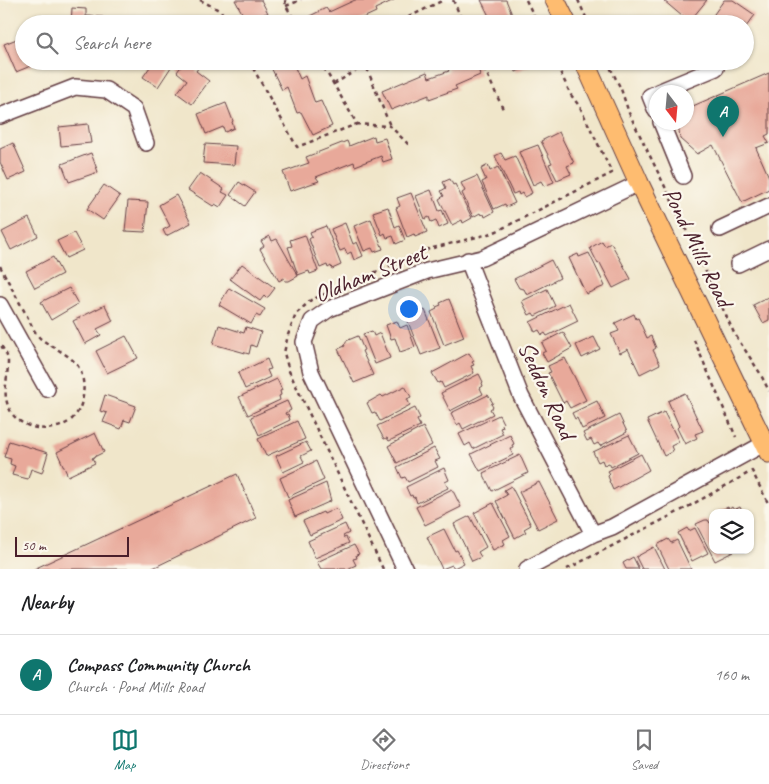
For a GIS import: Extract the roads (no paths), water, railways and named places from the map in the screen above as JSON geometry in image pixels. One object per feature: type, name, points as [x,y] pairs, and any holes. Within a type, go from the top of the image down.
[{"type":"main road","points":[[555,0],[562,15]]},
{"type":"main road","name":"Pond Mills Road","points":[[588,70],[639,183],[767,446]]},
{"type":"street","points":[[676,85],[711,70]]},
{"type":"street","points":[[0,116],[75,87],[106,90],[134,109],[146,144]]},
{"type":"street","points":[[664,130],[683,176]]},
{"type":"street","name":"Oldham Street","points":[[405,569],[311,372],[304,342],[312,321],[329,309],[427,271],[482,258],[639,183]]},
{"type":"street","points":[[720,229],[769,206]]},
{"type":"street","points":[[738,264],[769,249]]},
{"type":"street","name":"Seddon Road","points":[[468,260],[521,396],[593,534]]},
{"type":"street","points":[[0,305],[47,389]]},
{"type":"street","points":[[527,569],[767,446]]},
{"type":"place","name":"Compass Community Church","points":[[723,137]]}]
